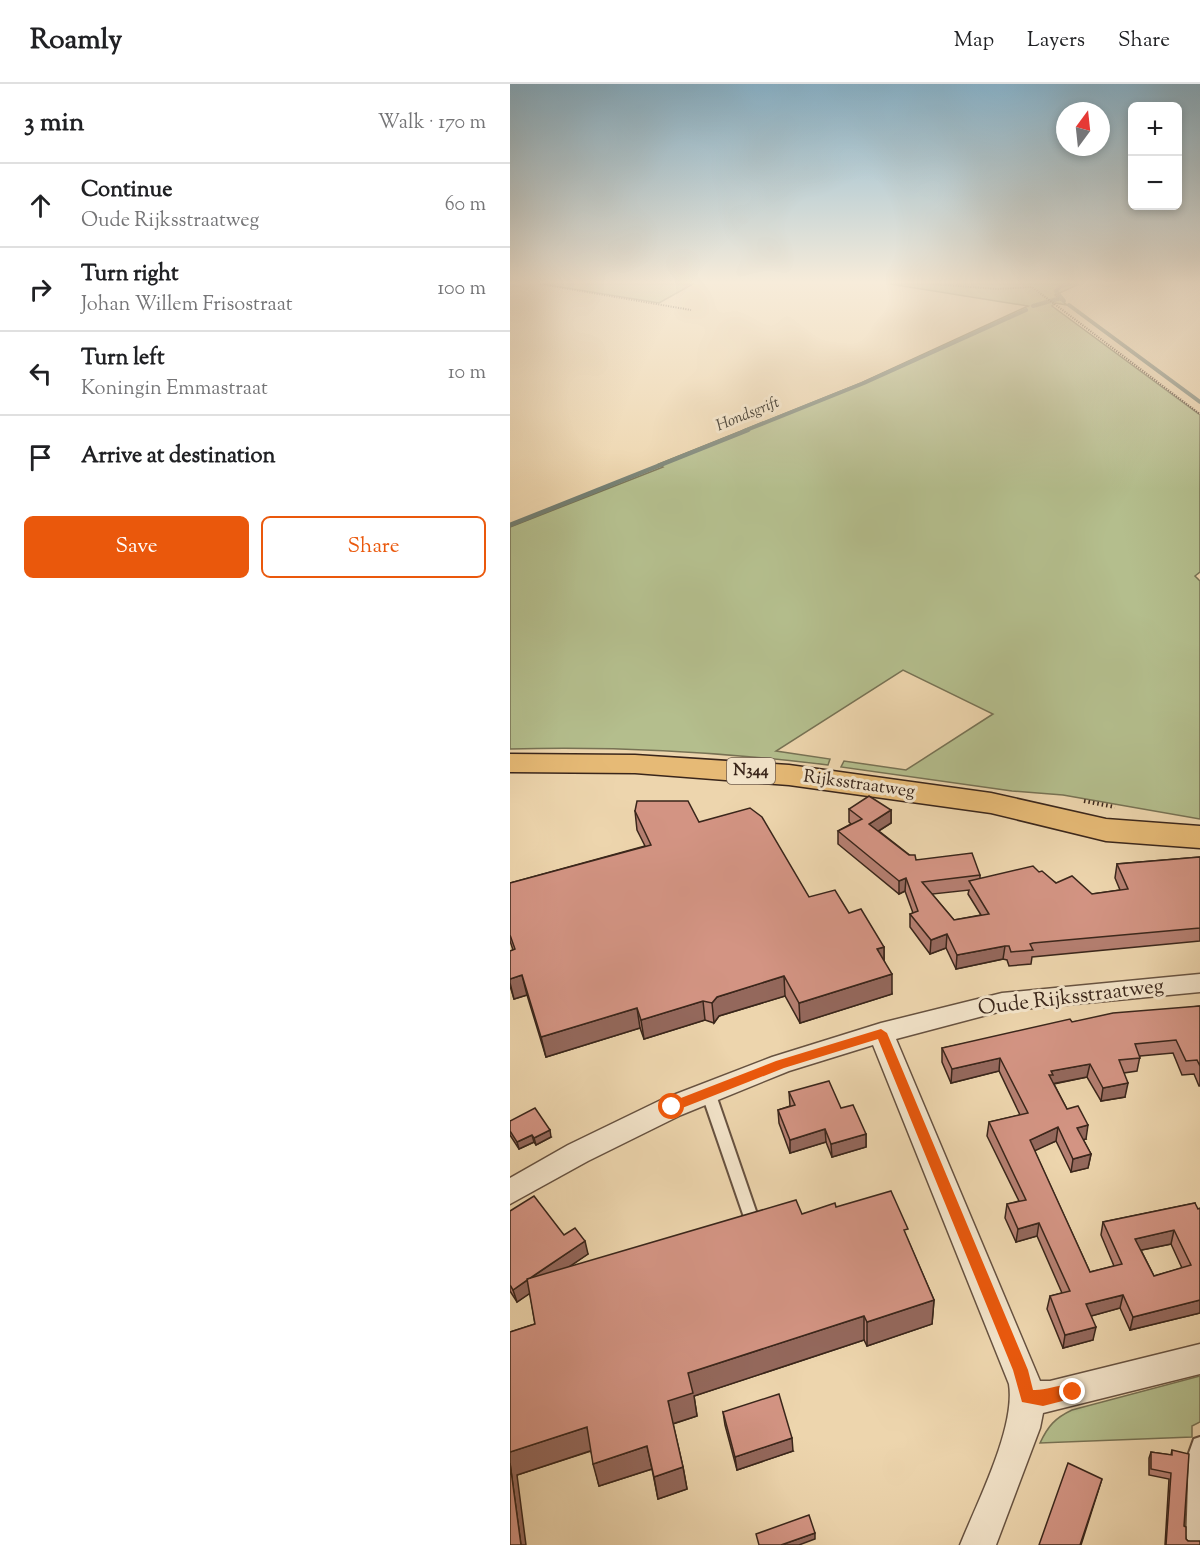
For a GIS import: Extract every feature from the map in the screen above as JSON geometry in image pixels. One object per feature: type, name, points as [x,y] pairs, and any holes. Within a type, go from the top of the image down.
[{"type":"main road","name":"Rijksstraatweg","points":[[510,764],[604,763],[707,767],[828,780],[991,803],[1100,829],[1200,836]]},
{"type":"street","name":"Oude Rijksstraatweg","points":[[510,1192],[623,1130],[708,1092],[781,1064],[881,1033],[1002,1002],[1200,983]]},
{"type":"street","points":[[881,1033],[1024,1379],[1027,1397],[1023,1428],[978,1545]]},
{"type":"street","points":[[1027,1397],[1050,1397],[1200,1359]]},
{"type":"lane","points":[[708,1092],[751,1216]]},
{"type":"lane","points":[[1195,1545],[1197,1453],[1200,1445]]},
{"type":"path","points":[[1118,352],[1200,414]]},
{"type":"green space","points":[[928,352],[1115,352],[1200,415],[1200,572],[1195,576],[1200,581],[1200,819],[1063,795],[1012,791],[841,767],[844,761],[906,770],[993,714],[903,670],[776,751],[830,759],[828,765],[670,751],[590,748],[510,749],[510,527],[663,467],[659,464],[861,383]]},
{"type":"green space","points":[[1200,1376],[1200,1422],[1192,1426],[1192,1437],[1040,1443],[1053,1423],[1072,1410]]},
{"type":"building","points":[[869,796],[891,810],[869,824],[909,855],[915,855],[916,860],[972,853],[980,875],[922,882],[954,920],[989,914],[969,881],[1033,866],[1056,883],[1072,876],[1092,894],[1128,889],[1117,864],[1200,857],[1200,928],[1033,943],[1030,944],[1033,950],[1011,952],[1009,946],[1005,946],[957,955],[947,934],[931,940],[910,914],[918,911],[906,878],[899,881],[838,831],[862,819],[849,809]]},
{"type":"building","points":[[637,801],[688,801],[699,822],[750,808],[762,817],[809,897],[835,890],[849,913],[861,909],[884,947],[877,949],[892,974],[799,1003],[784,976],[717,997],[712,1003],[703,1001],[641,1020],[637,1008],[541,1037],[522,975],[510,979],[510,951],[515,949],[510,935],[510,883],[651,845],[635,811]]},
{"type":"building","points":[[1200,1006],[1200,1066],[1197,1060],[1186,1061],[1176,1040],[1135,1044],[1140,1058],[1119,1060],[1128,1083],[1103,1088],[1090,1064],[1051,1071],[1053,1075],[1049,1075],[1067,1109],[1078,1106],[1088,1125],[1077,1128],[1091,1154],[1073,1159],[1058,1127],[1030,1140],[1090,1272],[1122,1264],[1103,1222],[1195,1203],[1198,1209],[1200,1208],[1200,1300],[1133,1317],[1123,1295],[1086,1304],[1096,1327],[1065,1335],[1050,1296],[1070,1291],[1039,1223],[1018,1229],[1007,1204],[1026,1200],[989,1122],[1028,1113],[1000,1058],[952,1069],[942,1048],[1070,1019],[1072,1022],[1113,1013]],"holes":[[[1174,1230],[1191,1265],[1154,1276],[1135,1239]]]},
{"type":"building","points":[[829,1081],[841,1108],[853,1105],[866,1134],[831,1144],[825,1129],[790,1140],[778,1110],[795,1105],[789,1092]]},
{"type":"building","points":[[535,1108],[550,1130],[534,1138],[532,1135],[517,1142],[510,1131],[510,1121]]},
{"type":"building","points":[[891,1191],[908,1229],[904,1230],[934,1300],[867,1322],[864,1316],[688,1373],[693,1393],[668,1401],[683,1467],[654,1477],[647,1446],[593,1464],[587,1427],[510,1452],[510,1332],[535,1324],[527,1279],[796,1200],[802,1214],[835,1203],[836,1207]]},
{"type":"building","points":[[534,1196],[564,1235],[575,1228],[585,1241],[513,1290],[510,1285],[510,1211]]},
{"type":"building","points":[[779,1394],[792,1438],[735,1457],[723,1412]]},
{"type":"building","points":[[1172,1450],[1189,1454],[1184,1526],[1186,1527],[1186,1539],[1200,1541],[1200,1545],[1166,1545],[1171,1473],[1151,1469],[1151,1452],[1172,1455]]},
{"type":"building","points":[[510,1463],[521,1545],[510,1545]]},
{"type":"building","points":[[1068,1463],[1102,1479],[1080,1545],[1039,1545]]},
{"type":"building","points":[[809,1515],[815,1533],[781,1545],[759,1545],[756,1534]]},
{"type":"waterway","name":"Hondsgrift","points":[[744,431],[864,383],[932,352]]},
{"type":"waterway","points":[[1133,352],[1200,402]]},
{"type":"waterway","name":"Hondsgrift","points":[[510,525],[748,430]]},
{"type":"route","points":[[672,1107],[781,1064],[881,1033],[1024,1379],[1027,1397],[1043,1398],[1073,1392]]}]
